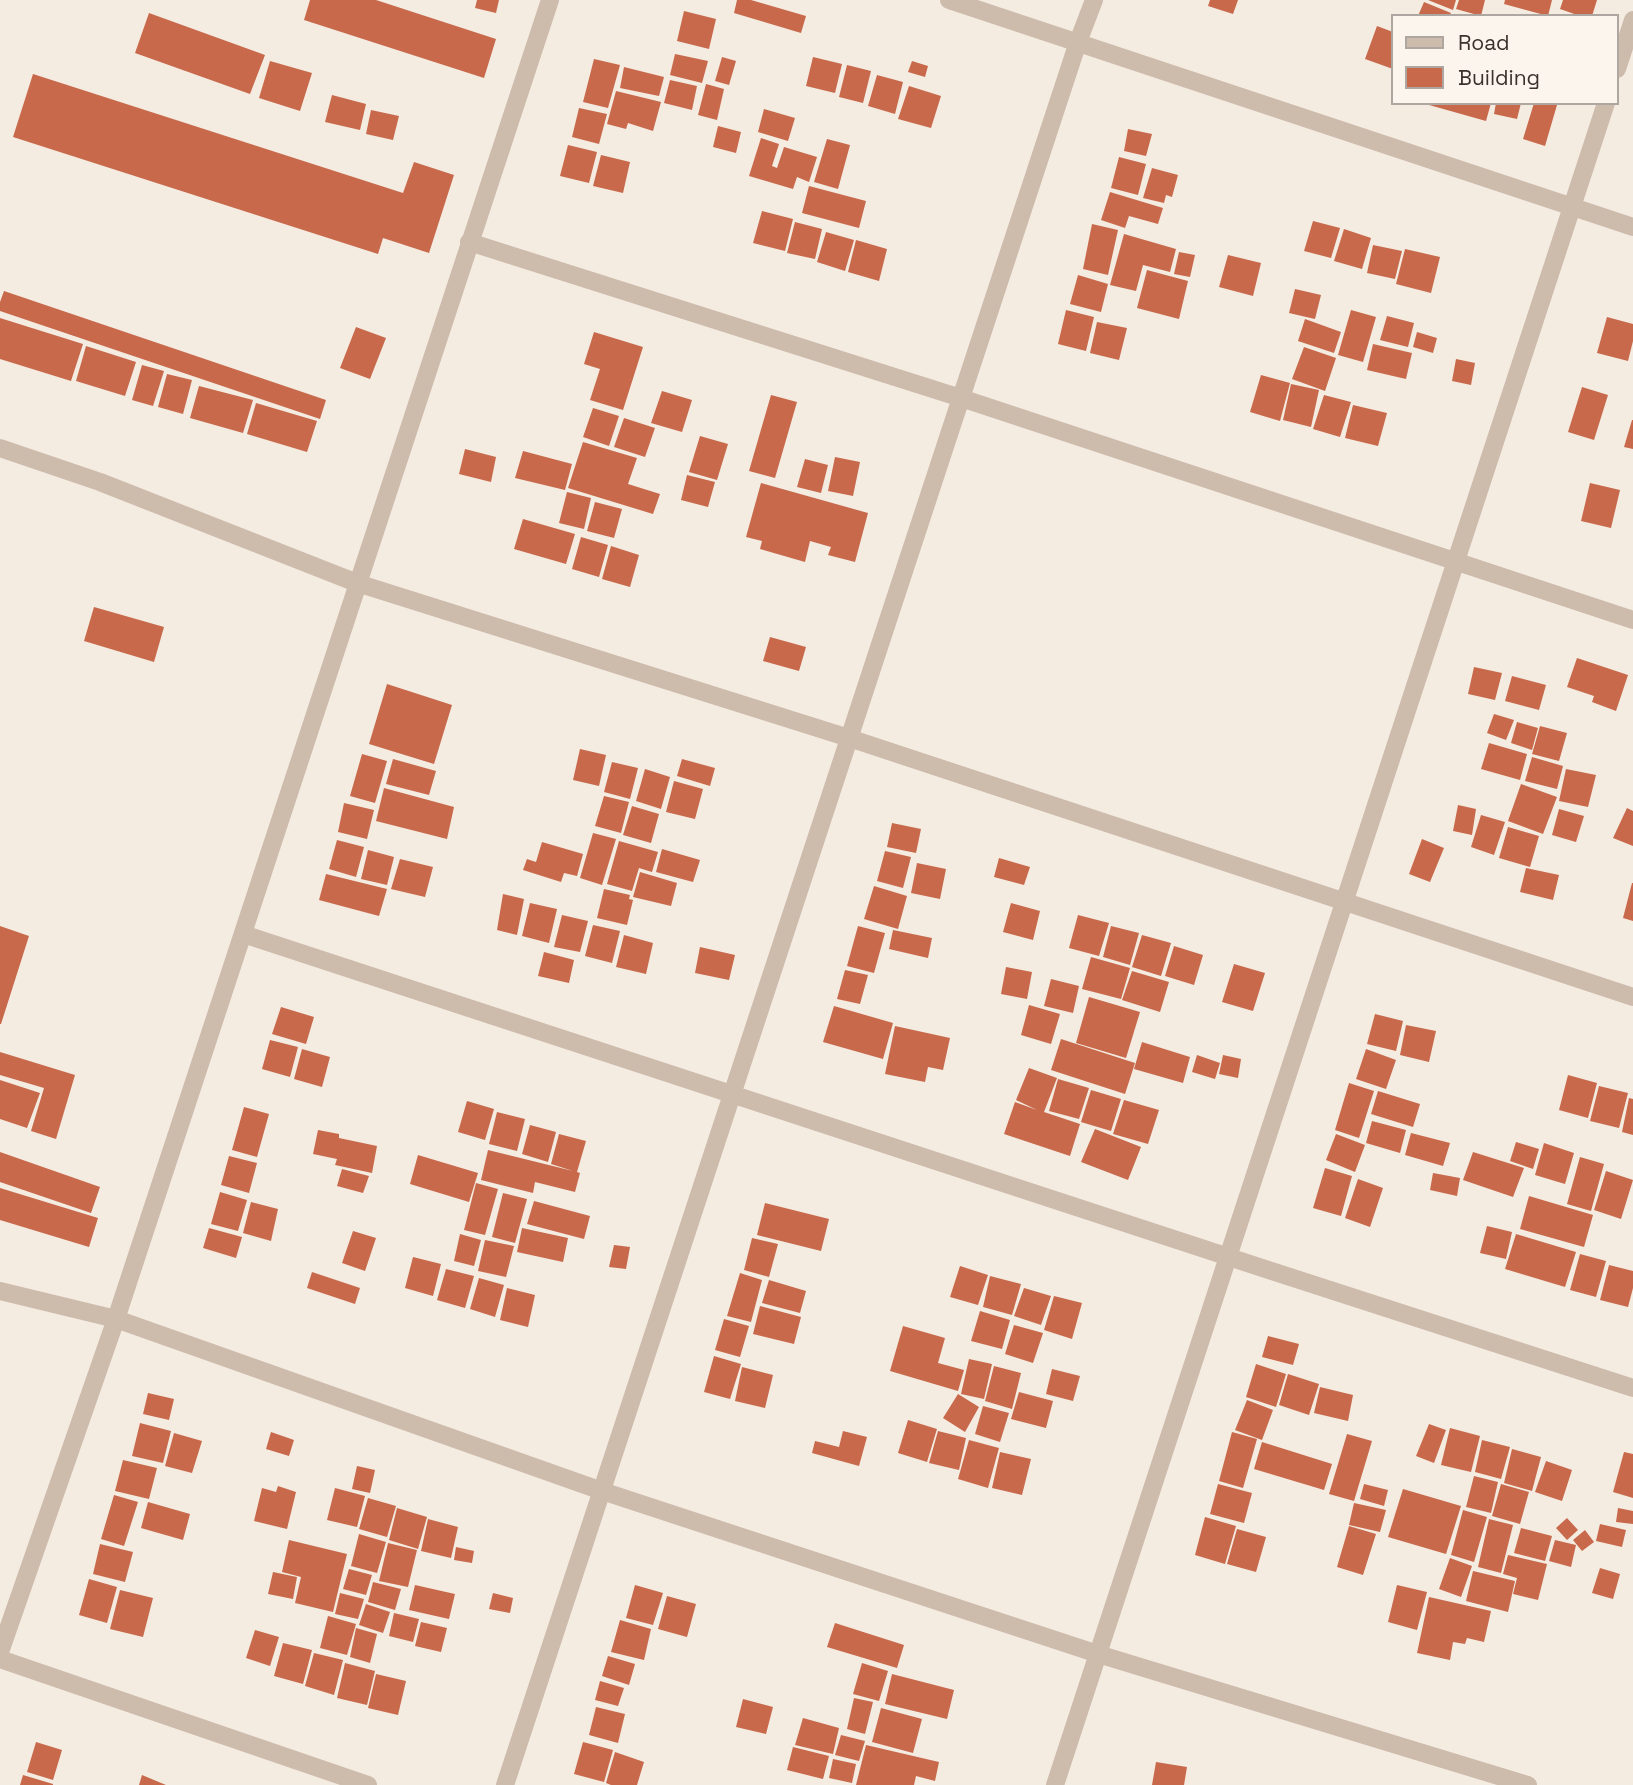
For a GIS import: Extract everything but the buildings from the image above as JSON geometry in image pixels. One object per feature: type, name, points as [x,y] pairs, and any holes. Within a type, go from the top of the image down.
[{"type":"street","points":[[0,1652],[116,1319],[550,0]]},
{"type":"street","points":[[949,0],[1633,227]]},
{"type":"street","points":[[505,1785],[1094,0]]},
{"type":"street","points":[[1619,63],[1633,19]]},
{"type":"street","points":[[1055,1785],[1605,105]]},
{"type":"street","points":[[469,242],[961,398],[1633,620]]},
{"type":"street","points":[[0,448],[100,482],[358,583],[849,738],[1633,998]]},
{"type":"street","points":[[243,934],[1227,1258],[1633,1388]]},
{"type":"street","points":[[0,1291],[116,1319],[602,1491],[1098,1654],[1528,1785]]},
{"type":"street","points":[[0,1659],[368,1785]]}]
